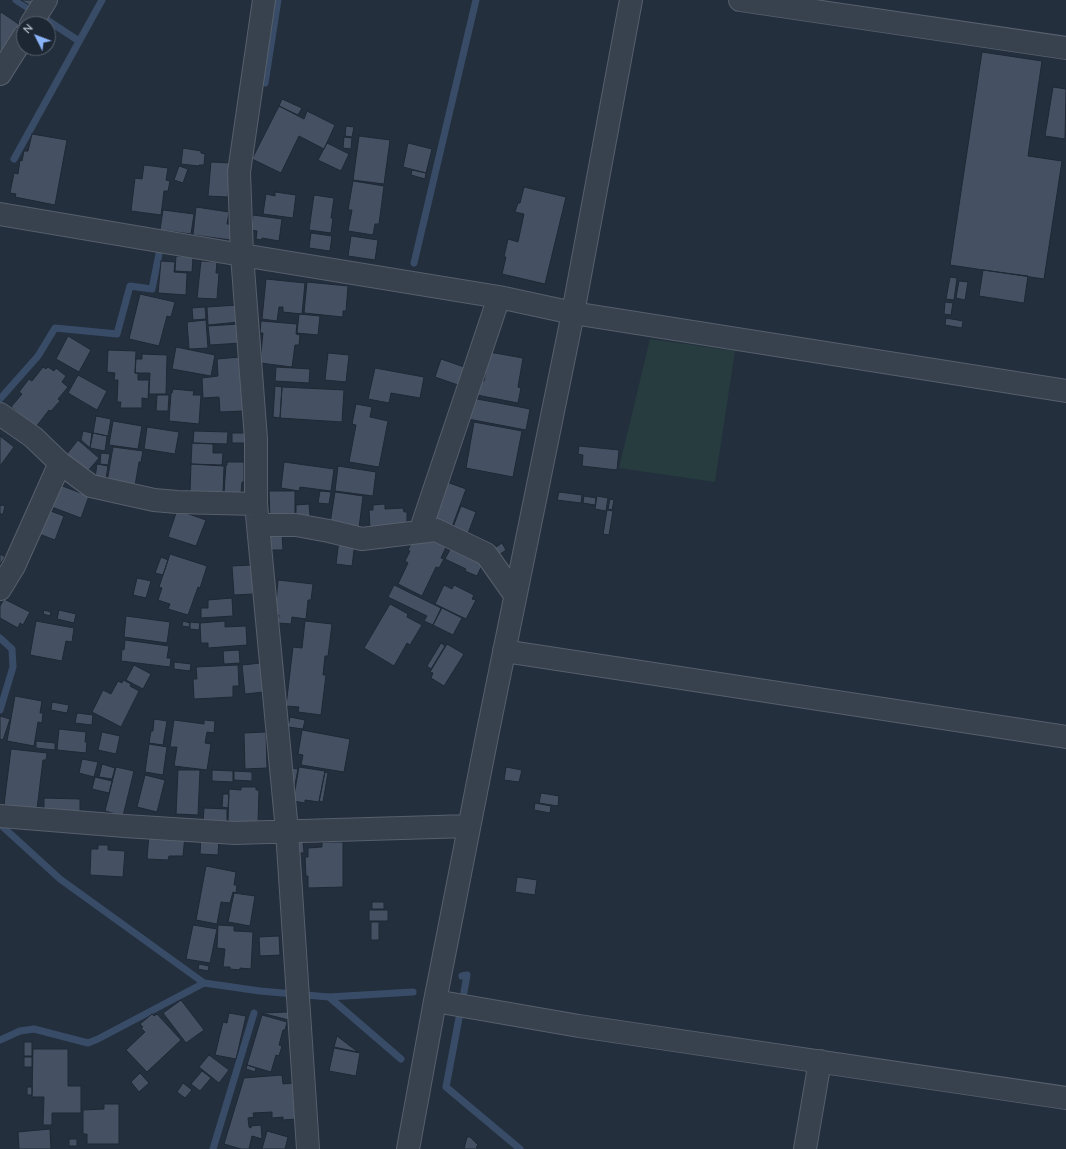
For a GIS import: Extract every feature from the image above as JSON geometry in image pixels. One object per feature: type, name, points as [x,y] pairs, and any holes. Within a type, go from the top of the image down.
[{"type":"street","points":[[36,16],[46,0]]},
{"type":"street","points":[[264,0],[239,172],[242,255],[256,439],[257,514],[287,832],[308,1149]]},
{"type":"street","points":[[408,1149],[469,826],[573,313],[632,0]]},
{"type":"street","points":[[740,0],[1066,48]]},
{"type":"street","points":[[0,74],[16,49]]},
{"type":"street","points":[[0,214],[499,297],[573,313],[1066,391]]},
{"type":"street","points":[[420,532],[499,297]]},
{"type":"street","points":[[0,414],[33,437],[60,463],[91,486],[154,500],[257,514],[296,525],[362,539],[436,530],[486,554],[515,595]]},
{"type":"street","points":[[0,589],[14,566],[25,543],[60,463]]},
{"type":"street","points":[[504,650],[1066,737]]},
{"type":"street","points":[[2,816],[235,833],[469,826]]},
{"type":"street","points":[[435,1001],[579,1026],[1066,1098]]},
{"type":"street","points":[[805,1149],[820,1061]]},
{"type":"green space","points":[[650,339],[735,351],[715,482],[619,468]]},
{"type":"building","points":[[21,0],[36,0],[32,7]]},
{"type":"building","points":[[1,12],[16,22],[16,31],[0,57]]},
{"type":"building","points":[[982,52],[1042,61],[1028,156],[1062,161],[1044,279],[950,265]]},
{"type":"building","points":[[1053,87],[1066,89],[1065,139],[1045,136]]},
{"type":"building","points":[[282,99],[302,108],[298,115],[279,106]]},
{"type":"building","points":[[279,106],[304,119],[307,111],[335,125],[324,149],[299,136],[281,173],[252,159]]},
{"type":"building","points":[[346,126],[354,127],[352,137],[345,136]]},
{"type":"building","points":[[32,134],[67,140],[55,205],[15,197],[16,194],[10,193],[14,173],[18,174],[20,160],[22,161],[24,151],[28,151]]},
{"type":"building","points":[[359,136],[390,140],[384,184],[353,180]]},
{"type":"building","points":[[344,137],[352,138],[351,149],[343,148]]},
{"type":"building","points":[[327,143],[349,154],[341,171],[318,160]]},
{"type":"building","points":[[408,143],[432,149],[426,173],[403,167]]},
{"type":"building","points":[[183,148],[201,151],[201,153],[205,154],[204,165],[199,166],[181,164]]},
{"type":"building","points":[[211,162],[230,163],[228,197],[208,196]]},
{"type":"building","points":[[144,165],[168,168],[166,180],[170,181],[168,191],[164,191],[161,215],[131,211],[135,178],[142,179]]},
{"type":"building","points":[[179,166],[188,169],[183,183],[174,180]]},
{"type":"building","points":[[412,170],[426,173],[425,179],[411,175]]},
{"type":"building","points":[[353,181],[384,186],[379,224],[375,224],[373,235],[348,231],[352,210],[348,210]]},
{"type":"building","points":[[524,187],[566,197],[545,284],[502,274],[508,239],[518,242],[524,214],[515,212],[518,203],[520,203]]},
{"type":"building","points":[[275,192],[296,195],[293,218],[263,214],[266,194],[275,196]]},
{"type":"building","points":[[314,195],[334,198],[331,218],[333,218],[331,233],[309,230]]},
{"type":"building","points":[[196,207],[229,212],[227,224],[231,224],[231,240],[193,235]]},
{"type":"building","points":[[163,210],[194,214],[191,234],[160,230]]},
{"type":"building","points":[[253,215],[282,219],[279,241],[262,238],[262,240],[256,239],[257,231],[251,230]]},
{"type":"building","points":[[311,233],[332,236],[330,251],[309,248]]},
{"type":"building","points":[[351,236],[378,240],[375,260],[348,256]]},
{"type":"building","points":[[176,256],[193,257],[192,272],[175,271]]},
{"type":"building","points":[[161,261],[175,262],[174,272],[187,273],[186,295],[158,293]]},
{"type":"building","points":[[201,261],[217,262],[216,273],[219,273],[217,299],[197,298]]},
{"type":"building","points":[[983,270],[1028,276],[1024,303],[979,296]]},
{"type":"building","points":[[950,277],[957,278],[954,300],[946,299]]},
{"type":"building","points":[[266,279],[305,283],[302,314],[283,312],[283,307],[279,307],[277,321],[262,319]]},
{"type":"building","points":[[959,281],[968,282],[965,300],[956,298]]},
{"type":"building","points":[[307,282],[348,286],[346,311],[343,311],[343,317],[304,313]]},
{"type":"building","points":[[140,294],[175,302],[171,317],[167,316],[159,346],[129,339]]},
{"type":"building","points":[[945,302],[953,303],[951,315],[944,314]]},
{"type":"building","points":[[238,305],[239,322],[208,325],[207,307]]},
{"type":"building","points":[[205,307],[206,319],[193,320],[192,308]]},
{"type":"building","points":[[299,314],[320,316],[318,335],[297,333]]},
{"type":"building","points":[[946,318],[963,321],[962,328],[945,325]]},
{"type":"building","points":[[206,320],[208,348],[189,349],[187,322]]},
{"type":"building","points":[[261,321],[297,324],[296,334],[300,335],[299,345],[295,345],[292,367],[260,363],[263,333],[260,333]]},
{"type":"building","points":[[239,324],[241,343],[210,345],[208,326]]},
{"type":"building","points":[[68,336],[91,350],[79,372],[56,359]]},
{"type":"building","points":[[176,347],[215,355],[211,376],[172,369]]},
{"type":"building","points":[[108,350],[136,351],[135,373],[138,373],[138,380],[149,380],[148,399],[142,398],[142,408],[120,408],[121,402],[117,402],[118,380],[114,380],[115,373],[107,372]]},
{"type":"building","points":[[489,352],[523,358],[518,387],[521,388],[518,403],[477,395],[480,380],[484,381]]},
{"type":"building","points":[[328,353],[349,355],[346,382],[325,380]]},
{"type":"building","points":[[142,354],[167,355],[166,394],[149,394],[150,373],[135,373],[136,359],[142,359]]},
{"type":"building","points":[[240,357],[243,411],[220,412],[219,397],[203,398],[202,378],[218,376],[217,359]]},
{"type":"building","points":[[441,359],[464,367],[458,385],[435,377]]},
{"type":"building","points":[[43,367],[46,369],[48,367],[54,371],[56,368],[66,376],[62,382],[68,387],[58,399],[60,401],[51,411],[49,410],[36,427],[11,407],[22,394],[19,392],[29,379],[32,381]]},
{"type":"building","points":[[276,367],[310,369],[309,383],[275,381]]},
{"type":"building","points":[[375,368],[424,377],[420,398],[391,393],[389,403],[368,399]]},
{"type":"building","points":[[78,375],[107,391],[97,410],[68,393]]},
{"type":"building","points":[[275,386],[282,387],[280,418],[273,417]]},
{"type":"building","points":[[282,387],[344,390],[342,422],[280,418]]},
{"type":"building","points":[[173,389],[194,391],[193,395],[201,395],[199,424],[169,421],[171,393]]},
{"type":"building","points":[[157,395],[169,395],[168,411],[156,411]]},
{"type":"building","points":[[472,398],[530,409],[526,430],[468,419]]},
{"type":"building","points":[[356,404],[372,407],[370,417],[388,421],[379,467],[349,462],[356,425],[352,424]]},
{"type":"building","points":[[96,416],[111,419],[108,436],[93,433]]},
{"type":"building","points":[[113,421],[142,426],[138,449],[109,445]]},
{"type":"building","points":[[474,422],[522,431],[513,477],[466,468]]},
{"type":"building","points":[[147,427],[179,432],[175,454],[144,449]]},
{"type":"building","points":[[83,431],[92,433],[90,448],[81,440]]},
{"type":"building","points":[[194,431],[228,432],[227,444],[193,443]]},
{"type":"building","points":[[93,433],[107,436],[105,451],[90,448]]},
{"type":"building","points":[[232,433],[245,433],[245,443],[232,443]]},
{"type":"building","points":[[0,436],[14,447],[0,466]]},
{"type":"building","points":[[78,440],[99,458],[87,472],[66,455]]},
{"type":"building","points":[[192,443],[213,444],[213,453],[223,453],[222,465],[191,464]]},
{"type":"building","points":[[579,446],[619,450],[617,470],[582,466],[583,455],[578,454]]},
{"type":"building","points":[[113,447],[143,451],[141,462],[139,462],[135,486],[107,482]]},
{"type":"building","points":[[101,453],[110,454],[108,465],[100,464]]},
{"type":"building","points":[[227,462],[244,462],[244,482],[242,482],[241,493],[224,493]]},
{"type":"building","points":[[284,462],[334,469],[331,491],[300,487],[299,491],[281,488]]},
{"type":"building","points":[[97,464],[108,466],[106,479],[95,478]]},
{"type":"building","points":[[191,464],[224,466],[223,494],[190,493]]},
{"type":"building","points":[[338,466],[376,472],[373,496],[335,491]]},
{"type":"building","points":[[444,481],[466,489],[452,527],[430,519]]},
{"type":"building","points":[[57,484],[89,496],[81,518],[49,506]]},
{"type":"building","points":[[269,491],[295,491],[295,518],[270,518]]},
{"type":"building","points":[[320,491],[331,492],[329,504],[318,503]]},
{"type":"building","points":[[335,492],[363,496],[359,528],[330,524]]},
{"type":"building","points":[[559,492],[582,495],[581,503],[557,500]]},
{"type":"building","points":[[584,496],[596,498],[595,505],[583,503]]},
{"type":"building","points":[[597,496],[608,498],[606,511],[595,509]]},
{"type":"building","points":[[610,499],[614,500],[612,510],[608,509]]},
{"type":"building","points":[[309,504],[310,516],[296,517],[296,505]]},
{"type":"building","points":[[385,504],[385,509],[403,508],[404,512],[407,512],[407,523],[370,528],[369,510],[373,510],[373,505]]},
{"type":"building","points":[[0,505],[5,506],[3,514],[0,514]]},
{"type":"building","points":[[461,506],[476,512],[467,536],[452,530]]},
{"type":"building","points":[[48,510],[64,516],[55,540],[39,534]]},
{"type":"building","points":[[177,510],[206,520],[196,546],[168,537]]},
{"type":"building","points":[[607,510],[613,511],[609,535],[603,534]]},
{"type":"building","points":[[282,534],[283,550],[268,550],[267,535]]},
{"type":"building","points":[[414,537],[420,537],[430,542],[432,538],[447,545],[441,558],[444,559],[439,568],[436,567],[422,596],[398,584],[408,563],[405,561]]},
{"type":"building","points":[[339,540],[355,542],[352,566],[336,564]]},
{"type":"building","points":[[502,543],[506,550],[496,557],[492,550]]},
{"type":"building","points":[[453,544],[484,561],[477,576],[465,571],[466,569],[445,559]]},
{"type":"building","points":[[0,554],[5,557],[0,565]]},
{"type":"building","points":[[170,554],[207,566],[200,588],[198,587],[188,615],[168,609],[170,604],[158,600],[162,588],[159,587]]},
{"type":"building","points":[[161,557],[168,560],[163,575],[155,573]]},
{"type":"building","points":[[252,565],[253,594],[234,595],[232,566]]},
{"type":"building","points":[[137,578],[151,581],[146,598],[133,595]]},
{"type":"building","points":[[278,580],[313,584],[311,600],[308,600],[306,619],[292,617],[291,624],[278,623],[279,615],[275,615]]},
{"type":"building","points":[[394,585],[441,608],[433,625],[424,621],[427,616],[388,597]]},
{"type":"building","points":[[444,585],[452,589],[454,585],[474,595],[472,599],[476,600],[466,619],[435,604]]},
{"type":"building","points":[[232,598],[233,616],[201,618],[201,608],[208,608],[208,600]]},
{"type":"building","points":[[4,599],[30,612],[23,625],[20,623],[18,628],[0,618],[0,606]]},
{"type":"building","points":[[390,604],[408,614],[407,617],[422,625],[410,645],[407,643],[394,666],[364,648]]},
{"type":"building","points":[[442,608],[462,618],[453,635],[433,625]]},
{"type":"building","points":[[44,610],[51,612],[50,616],[43,614]]},
{"type":"building","points":[[59,610],[76,614],[74,623],[57,619]]},
{"type":"building","points":[[126,616],[170,622],[167,643],[124,637]]},
{"type":"building","points":[[36,621],[74,628],[72,642],[66,641],[62,661],[30,655]]},
{"type":"building","points":[[183,621],[190,623],[189,627],[182,626]]},
{"type":"building","points":[[225,621],[225,627],[246,626],[247,645],[208,648],[208,643],[201,643],[200,623]]},
{"type":"building","points":[[305,621],[332,624],[328,656],[325,656],[323,675],[326,675],[321,715],[298,712],[299,707],[286,706],[293,647],[302,648]]},
{"type":"building","points":[[190,622],[200,623],[199,630],[190,629]]},
{"type":"building","points":[[125,640],[169,646],[167,658],[171,658],[170,667],[121,661],[122,649],[124,650]]},
{"type":"building","points":[[441,643],[445,646],[431,669],[427,666]]},
{"type":"building","points":[[447,644],[464,654],[444,686],[431,678],[433,673],[430,672]]},
{"type":"building","points":[[239,650],[240,663],[224,664],[223,651]]},
{"type":"building","points":[[174,662],[191,664],[190,671],[174,669]]},
{"type":"building","points":[[261,663],[264,692],[245,694],[242,665]]},
{"type":"building","points":[[134,665],[151,674],[143,689],[126,680]]},
{"type":"building","points":[[238,665],[239,686],[233,686],[233,697],[194,699],[193,679],[197,679],[196,667]]},
{"type":"building","points":[[123,680],[131,684],[130,686],[139,691],[121,727],[92,712],[103,690],[111,694],[118,681],[122,683]]},
{"type":"building","points":[[15,696],[42,701],[40,713],[43,713],[42,723],[38,722],[34,746],[7,741]]},
{"type":"building","points":[[52,702],[69,705],[67,713],[51,710]]},
{"type":"building","points":[[77,713],[93,715],[92,725],[75,723]]},
{"type":"building","points":[[0,716],[10,719],[3,740],[0,739]]},
{"type":"building","points":[[290,717],[305,720],[303,729],[288,727]]},
{"type":"building","points":[[154,719],[167,721],[163,745],[149,743],[151,731],[153,731]]},
{"type":"building","points":[[174,720],[204,724],[204,720],[215,721],[214,733],[207,732],[205,743],[211,744],[207,770],[174,766],[177,747],[170,747]]},
{"type":"building","points":[[59,729],[86,732],[86,753],[57,750]]},
{"type":"building","points":[[302,730],[350,739],[344,772],[301,765],[303,755],[298,754]]},
{"type":"building","points":[[102,732],[120,736],[116,754],[98,750]]},
{"type":"building","points":[[266,732],[267,768],[245,769],[244,733]]},
{"type":"building","points":[[36,741],[55,743],[55,750],[36,748]]},
{"type":"building","points":[[149,744],[167,747],[163,775],[145,772]]},
{"type":"building","points":[[11,749],[47,753],[46,760],[43,760],[37,809],[4,805]]},
{"type":"building","points":[[82,759],[98,762],[94,777],[79,773]]},
{"type":"building","points":[[102,764],[115,768],[112,779],[99,777]]},
{"type":"building","points":[[116,767],[134,771],[123,816],[105,811]]},
{"type":"building","points":[[299,767],[325,771],[319,802],[305,800],[305,803],[293,801]]},
{"type":"building","points":[[506,767],[522,770],[519,782],[504,780]]},
{"type":"building","points":[[290,768],[298,769],[293,795]]},
{"type":"building","points":[[178,770],[200,770],[198,815],[176,814]]},
{"type":"building","points":[[212,770],[233,771],[233,782],[212,781]]},
{"type":"building","points":[[234,771],[252,772],[252,781],[234,780]]},
{"type":"building","points":[[325,772],[328,773],[323,802],[319,801]]},
{"type":"building","points":[[145,775],[165,780],[157,812],[137,807]]},
{"type":"building","points":[[95,777],[112,781],[109,793],[92,789]]},
{"type":"building","points":[[241,787],[256,787],[256,790],[259,790],[258,823],[228,822],[229,789],[241,790]]},
{"type":"building","points":[[541,793],[559,796],[558,806],[539,803]]},
{"type":"building","points":[[223,794],[229,794],[228,808],[222,807]]},
{"type":"building","points":[[44,798],[80,799],[80,813],[44,812]]},
{"type":"building","points":[[535,803],[551,806],[550,813],[534,810]]},
{"type":"building","points":[[204,808],[227,809],[227,824],[203,823]]},
{"type":"building","points":[[149,834],[185,836],[183,856],[169,856],[168,860],[147,859]]},
{"type":"building","points":[[201,837],[219,838],[218,855],[200,854]]},
{"type":"building","points":[[303,839],[304,853],[298,853],[297,840]]},
{"type":"building","points":[[322,842],[343,842],[343,887],[308,888],[305,857],[308,857],[308,848],[322,847]]},
{"type":"building","points":[[98,845],[108,845],[108,850],[125,851],[123,877],[90,875],[91,849],[98,849]]},
{"type":"building","points":[[206,866],[236,872],[234,885],[237,885],[236,893],[233,892],[230,903],[221,902],[217,924],[196,920]]},
{"type":"building","points":[[517,877],[537,880],[535,895],[515,892]]},
{"type":"building","points":[[234,893],[255,896],[250,926],[228,922]]},
{"type":"building","points":[[372,902],[384,902],[384,909],[372,909]]},
{"type":"building","points":[[369,910],[388,910],[388,921],[369,921]]},
{"type":"building","points":[[371,922],[379,922],[379,940],[371,940]]},
{"type":"building","points":[[193,925],[217,929],[210,963],[186,959]]},
{"type":"building","points":[[218,925],[234,926],[234,931],[253,932],[251,969],[240,968],[240,970],[230,969],[230,967],[223,967],[225,949],[217,948]]},
{"type":"building","points":[[279,936],[280,955],[260,956],[259,937]]},
{"type":"building","points":[[199,964],[209,966],[208,971],[198,969]]},
{"type":"building","points":[[181,1000],[204,1030],[186,1043],[163,1013]]},
{"type":"building","points":[[288,1012],[289,1020],[261,1013]]},
{"type":"building","points":[[229,1013],[246,1016],[236,1059],[215,1055],[223,1022],[227,1023]]},
{"type":"building","points":[[152,1014],[154,1016],[157,1014],[181,1040],[147,1072],[126,1050],[145,1032],[141,1028],[143,1027],[140,1024]]},
{"type":"building","points":[[262,1015],[287,1022],[279,1045],[282,1046],[279,1056],[276,1055],[271,1072],[247,1065]]},
{"type":"building","points":[[337,1036],[358,1052],[334,1047]]},
{"type":"building","points":[[24,1042],[32,1042],[32,1056],[24,1056]]},
{"type":"building","points":[[334,1048],[360,1053],[356,1076],[329,1071]]},
{"type":"building","points":[[33,1049],[68,1049],[68,1086],[81,1086],[81,1113],[52,1113],[52,1125],[43,1125],[44,1097],[32,1097]]},
{"type":"building","points":[[209,1055],[229,1070],[219,1083],[199,1067]]},
{"type":"building","points":[[24,1057],[32,1057],[32,1067],[24,1067]]},
{"type":"building","points":[[247,1065],[256,1068],[255,1072],[246,1069]]},
{"type":"building","points":[[202,1071],[211,1078],[200,1091],[191,1084]]},
{"type":"building","points":[[140,1073],[149,1083],[139,1092],[131,1082]]},
{"type":"building","points":[[282,1075],[283,1084],[293,1083],[297,1119],[283,1120],[283,1117],[272,1118],[272,1112],[253,1113],[254,1117],[248,1118],[249,1127],[251,1128],[251,1126],[261,1125],[262,1139],[252,1136],[249,1149],[241,1149],[224,1144],[244,1078]]},
{"type":"building","points":[[183,1083],[192,1090],[185,1098],[177,1092]]},
{"type":"building","points":[[27,1087],[32,1087],[32,1095],[27,1095]]},
{"type":"building","points":[[104,1104],[119,1104],[119,1144],[87,1144],[87,1134],[83,1134],[83,1110],[104,1109]]},
{"type":"building","points":[[50,1129],[51,1149],[19,1149],[18,1132]]},
{"type":"building","points":[[267,1131],[288,1137],[285,1149],[262,1149]]},
{"type":"building","points":[[467,1137],[470,1137],[478,1145],[476,1147],[478,1149],[464,1149]]},
{"type":"building","points":[[69,1139],[77,1139],[77,1146],[69,1146]]},
{"type":"waterway","points":[[16,0],[30,9]]},
{"type":"waterway","points":[[14,159],[102,0]]},
{"type":"waterway","points":[[265,83],[278,0]]},
{"type":"waterway","points":[[414,263],[476,0]]},
{"type":"waterway","points":[[56,26],[79,41]]},
{"type":"waterway","points":[[0,399],[38,356],[55,328],[117,334],[130,286],[152,289],[159,254]]},
{"type":"waterway","points":[[0,638],[12,649],[13,667],[0,710]]},
{"type":"waterway","points":[[0,822],[2,826],[60,879],[204,983],[260,991],[329,997],[413,992]]},
{"type":"waterway","points":[[462,976],[467,975],[464,992]]},
{"type":"waterway","points":[[0,1040],[20,1031],[34,1029],[88,1043],[204,983]]},
{"type":"waterway","points":[[329,997],[401,1059]]},
{"type":"waterway","points":[[213,1149],[254,1013]]},
{"type":"waterway","points":[[459,1018],[446,1087],[520,1149]]}]
